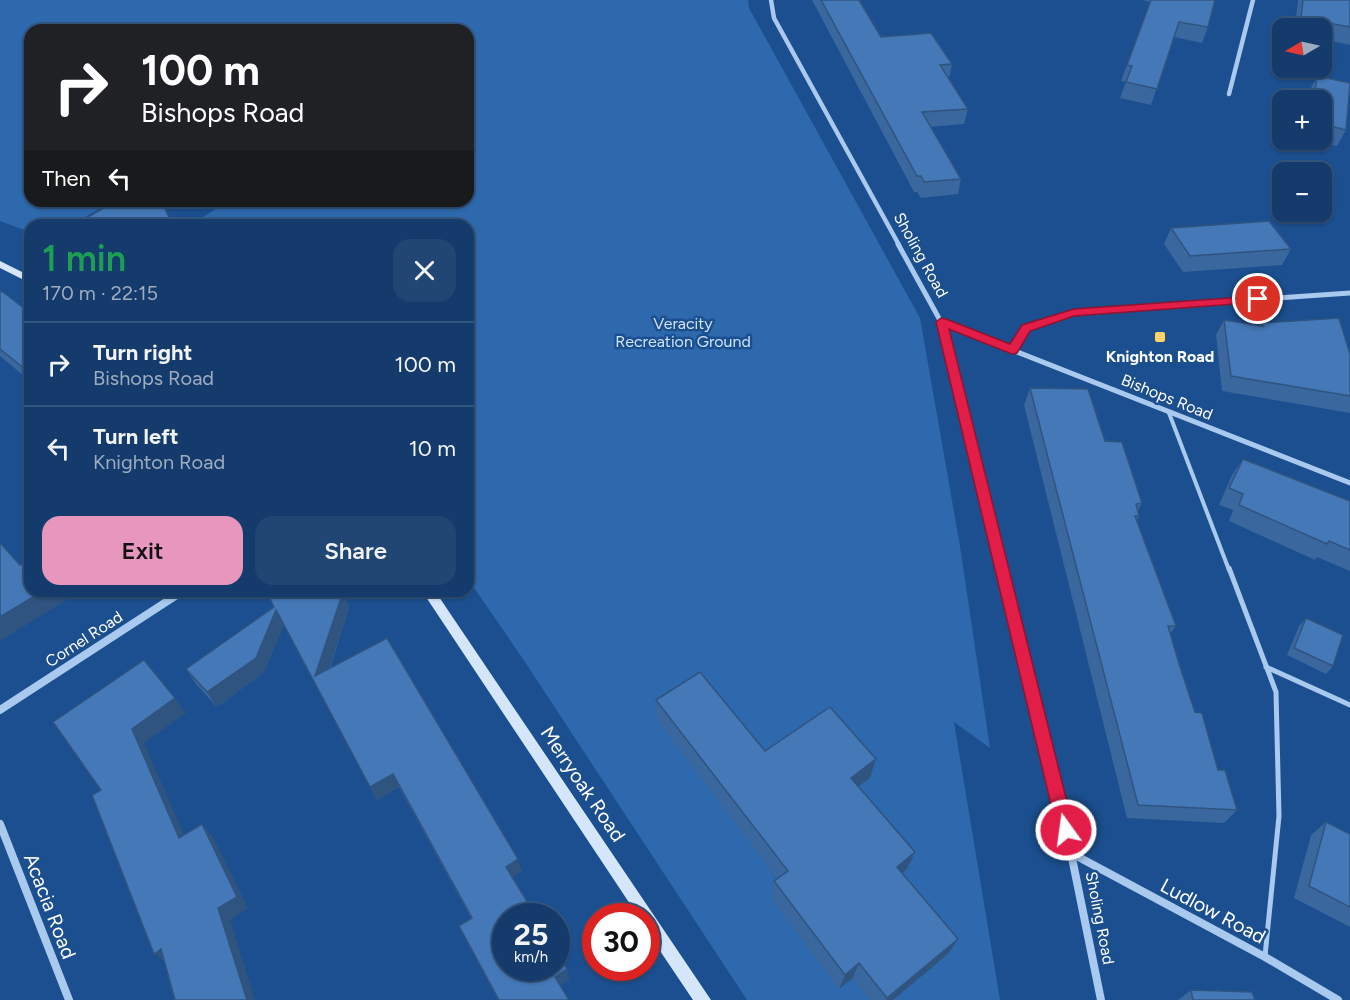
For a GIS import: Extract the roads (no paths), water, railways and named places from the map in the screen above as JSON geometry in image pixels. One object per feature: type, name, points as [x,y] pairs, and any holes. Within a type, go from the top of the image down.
[{"type":"street","name":"Sholing Road","points":[[771,0],[774,18],[941,322],[1071,854],[1101,1000]]},
{"type":"street","points":[[1229,94],[1253,0]]},
{"type":"street","points":[[0,264],[24,277]]},
{"type":"street","points":[[1012,350],[1026,328],[1074,312],[1350,293]]},
{"type":"street","name":"Bishops Road","points":[[941,322],[1350,483]]},
{"type":"street","name":"Cornel Road","points":[[0,710],[174,597]]},
{"type":"street","name":"Merryoak Road","points":[[432,597],[703,1000]]},
{"type":"street","name":"Acacia Road","points":[[0,824],[69,1000]]},
{"type":"street","name":"Ludlow Road","points":[[1071,854],[1265,957],[1338,1000]]},
{"type":"lane","points":[[1169,413],[1276,692],[1279,816],[1265,957]]},
{"type":"lane","points":[[1266,667],[1350,705]]},
{"type":"place","name":"Knighton Road","points":[[1160,337]]},
{"type":"park label","name":"Veracity Recreation Ground","points":[[683,332]]}]
